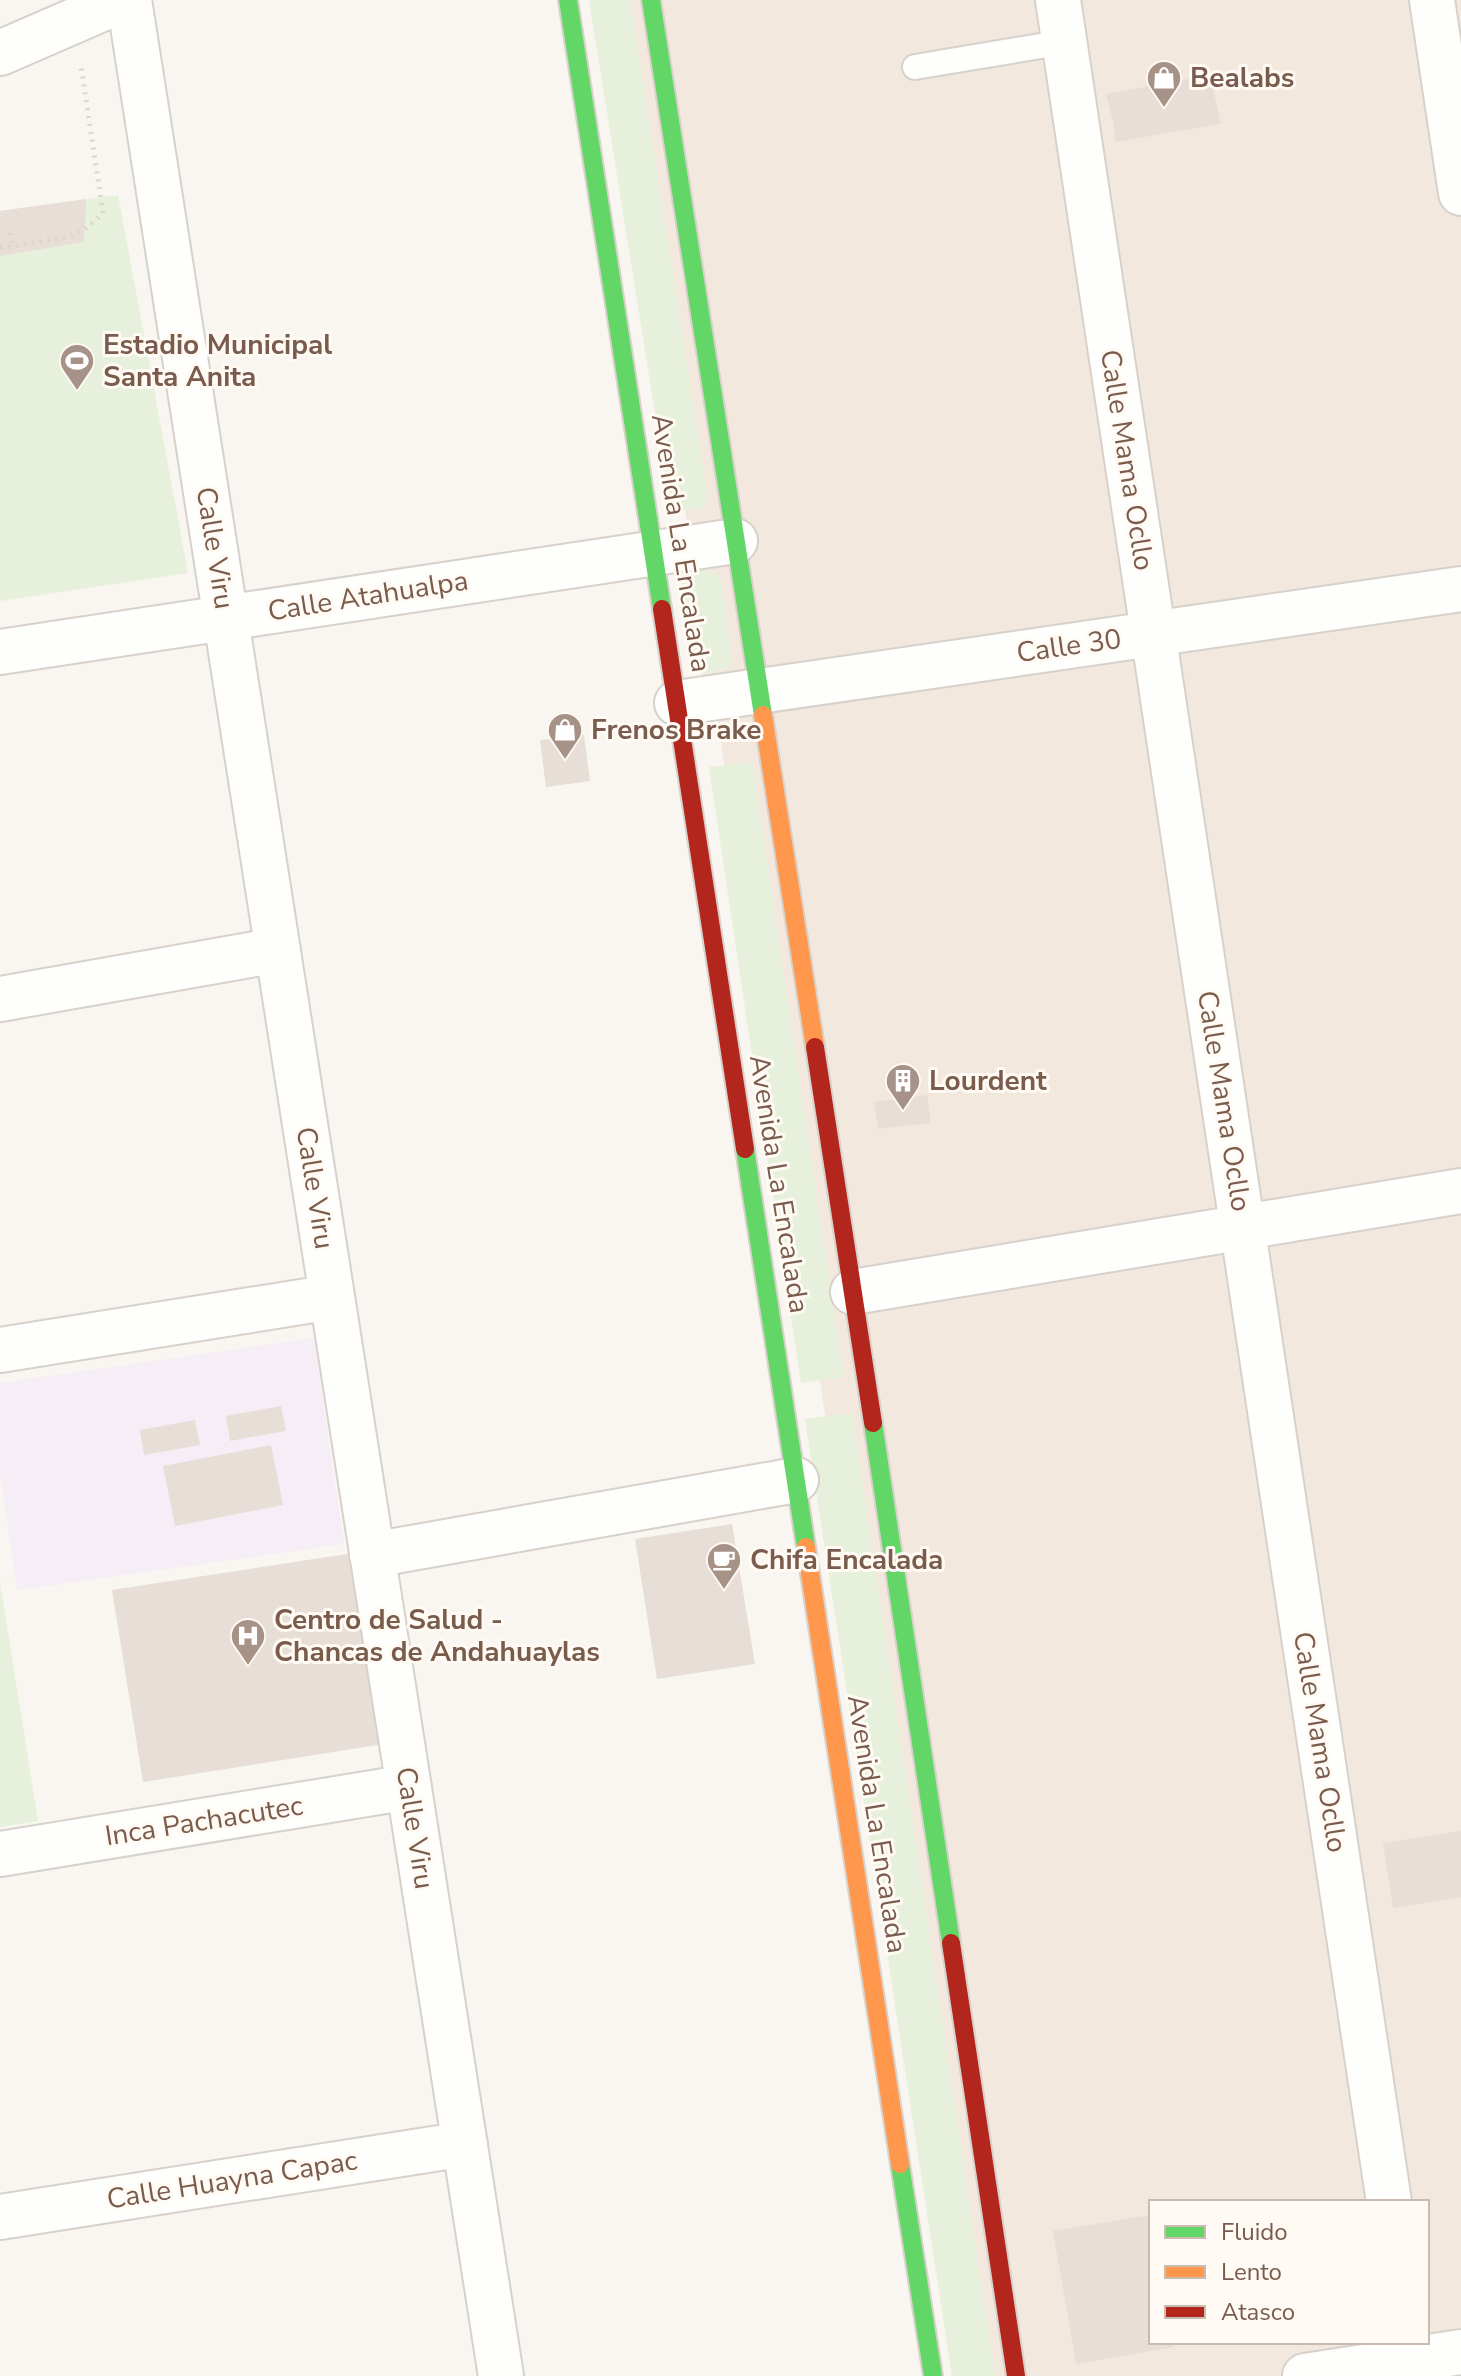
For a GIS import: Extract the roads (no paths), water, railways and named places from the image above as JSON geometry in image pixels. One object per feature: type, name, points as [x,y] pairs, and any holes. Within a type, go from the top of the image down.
[{"type":"street","points":[[0,53],[122,0]]},
{"type":"street","name":"Calle Viru","points":[[129,0],[501,2376]]},
{"type":"street","name":"Avenida La Encalada","points":[[568,0],[933,2376]]},
{"type":"street","name":"Avenida La Encalada","points":[[651,0],[853,1292],[1016,2376]]},
{"type":"street","name":"Calle Mama Ocllo","points":[[1058,0],[1389,2200]]},
{"type":"street","points":[[1432,0],[1461,193]]},
{"type":"street","name":"Calle Atahualpa","points":[[0,652],[735,541]]},
{"type":"street","name":"Calle 30","points":[[677,703],[1461,589]]},
{"type":"street","points":[[0,999],[278,950]]},
{"type":"street","points":[[853,1292],[1461,1191]]},
{"type":"street","points":[[0,1350],[332,1297]]},
{"type":"street","points":[[372,1555],[796,1480]]},
{"type":"street","name":"Inca Pachacutec","points":[[0,1854],[409,1787]]},
{"type":"street","name":"Calle Huayna Capac","points":[[0,2217],[465,2144]]},
{"type":"street","points":[[1305,2376],[1412,2350],[1461,2352]]},
{"type":"lane","points":[[915,67],[1064,42]]},
{"type":"place","name":"Bealabs","points":[[1164,109]]},
{"type":"place","name":"Estadio Municipal Santa Anita","points":[[77,392]]},
{"type":"place","name":"Frenos Brake","points":[[565,761]]},
{"type":"place","name":"Lourdent","points":[[903,1112]]},
{"type":"place","name":"Chifa Encalada","points":[[724,1591]]},
{"type":"place","name":"Centro de Salud - Chancas de Andahuaylas","points":[[248,1667]]}]
